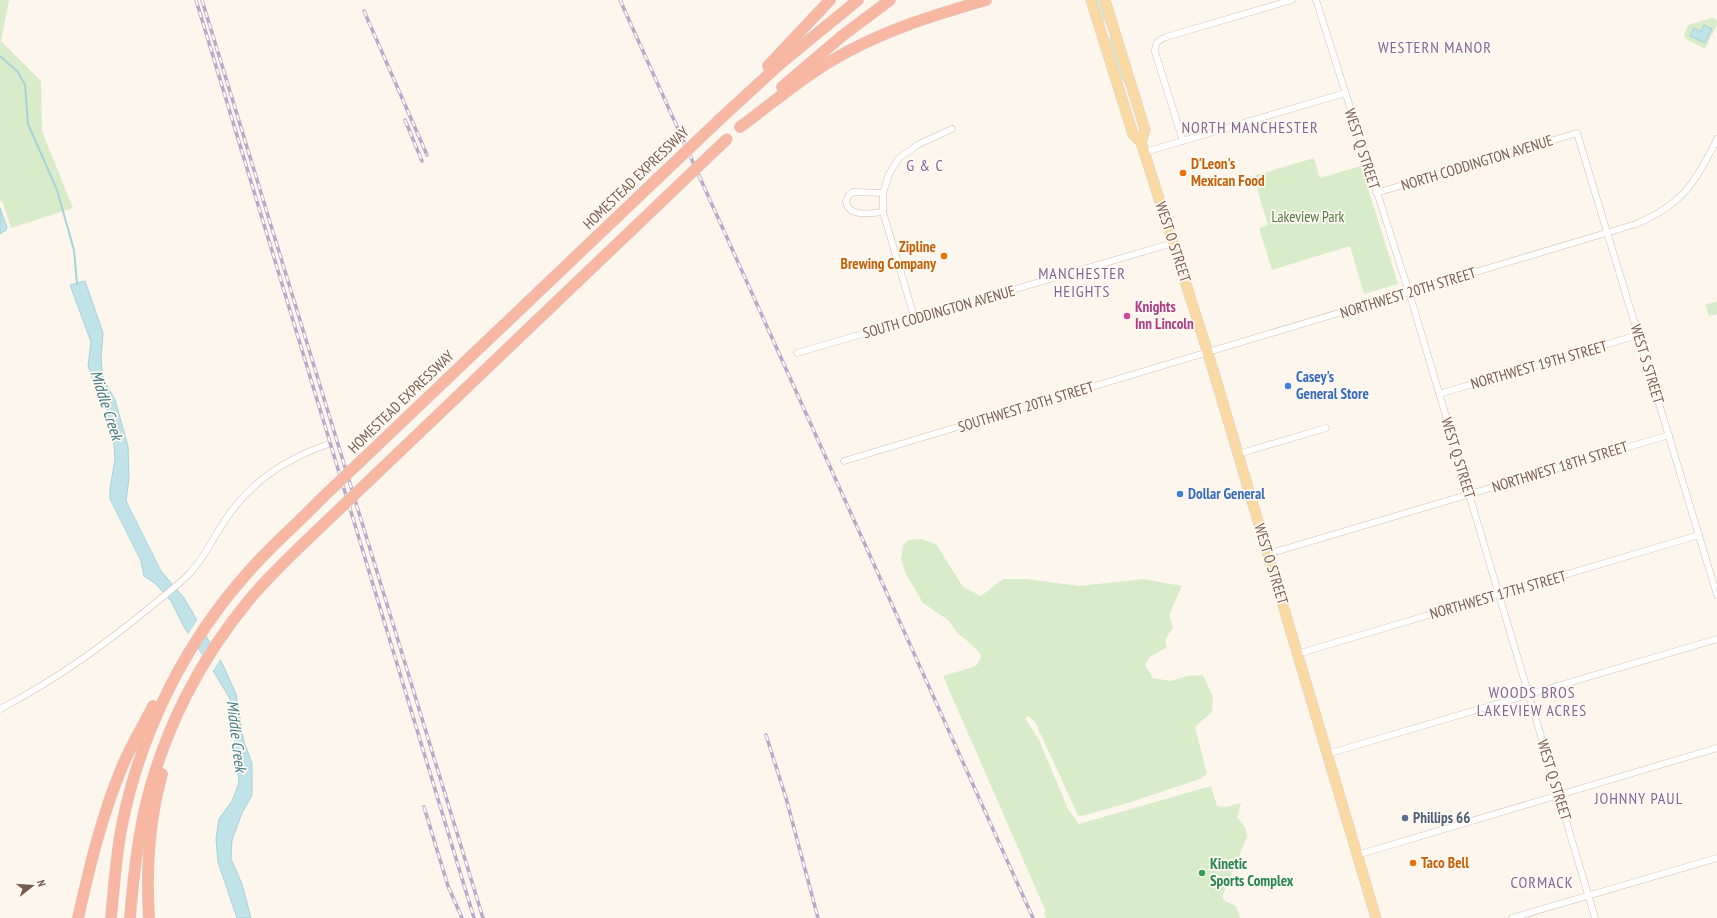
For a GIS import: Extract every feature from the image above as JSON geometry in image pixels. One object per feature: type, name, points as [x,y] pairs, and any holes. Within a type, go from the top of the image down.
[{"type":"highway","points":[[740,100],[769,64],[830,0]]},
{"type":"highway","name":"HOMESTEAD EXPRESSWAY","points":[[111,918],[117,858],[128,800],[144,746],[175,676],[211,618],[226,598],[250,569],[321,499],[740,100],[804,43],[858,0]]},
{"type":"highway","points":[[130,918],[136,857],[143,816],[156,767],[170,731],[187,695],[212,651],[237,615],[266,581],[328,520],[740,127],[806,66],[842,36],[890,0]]},
{"type":"highway","points":[[740,127],[814,71],[852,49],[906,24],[986,0]]},
{"type":"highway","points":[[78,918],[92,856],[112,795],[126,760],[157,699],[175,676]]},
{"type":"highway","points":[[149,918],[148,897],[151,833],[158,791],[168,752],[170,731]]},
{"type":"main road","name":"WEST O STREET","points":[[1091,0],[1133,134],[1141,142],[1145,152],[1174,243],[1376,918]]},
{"type":"main road","name":"WEST O STREET","points":[[1105,0],[1145,130],[1141,142]]},
{"type":"street","points":[[1182,141],[1156,52],[1156,45],[1159,40],[1292,0]]},
{"type":"street","name":"WEST Q STREET","points":[[1316,0],[1376,193],[1409,292],[1595,918]]},
{"type":"street","points":[[1145,152],[1345,93]]},
{"type":"street","points":[[915,320],[882,212],[883,192],[889,174],[899,158],[922,143],[952,129]]},
{"type":"street","name":"NORTH CODDINGTON AVENUE","points":[[1376,193],[1577,133]]},
{"type":"street","name":"WEST S STREET","points":[[1577,133],[1717,595]]},
{"type":"street","name":"NORTHWEST 20TH STREET","points":[[1207,352],[1608,234],[1650,219],[1675,202],[1695,180],[1717,139]]},
{"type":"street","points":[[882,212],[856,213],[849,209],[846,201],[849,194],[853,192],[883,192]]},
{"type":"street","name":"SOUTH CODDINGTON AVENUE","points":[[797,353],[915,320],[1174,243]]},
{"type":"street","name":"NORTHWEST 19TH STREET","points":[[1439,394],[1638,335]]},
{"type":"street","name":"SOUTHWEST 20TH STREET","points":[[844,461],[1207,352]]},
{"type":"street","points":[[1238,454],[1326,428]]},
{"type":"street","name":"NORTHWEST 18TH STREET","points":[[1268,554],[1669,435]]},
{"type":"street","points":[[0,709],[81,661],[107,643],[182,581],[200,561],[227,516],[250,489],[279,466],[309,451],[326,446]]},
{"type":"street","name":"NORTHWEST 17TH STREET","points":[[1297,654],[1699,535]]},
{"type":"street","points":[[1327,754],[1717,639]]},
{"type":"street","points":[[1357,855],[1717,748]]},
{"type":"street","points":[[1512,918],[1717,858]]},
{"type":"green space","points":[[0,0],[9,0],[1,41],[41,81],[42,131],[73,208],[11,228],[3,203],[0,201]]},
{"type":"green space","points":[[1096,0],[1100,0],[1127,87],[1120,76],[1109,42],[1110,36]]},
{"type":"green space","points":[[1712,18],[1717,20],[1717,24],[1705,49],[1686,39],[1684,35],[1688,25]]},
{"type":"green space","name":"Lakeview Park","points":[[1314,158],[1320,178],[1361,166],[1398,284],[1364,294],[1350,246],[1272,270],[1259,228],[1268,225],[1253,176]]},
{"type":"green space","points":[[1717,301],[1717,314],[1709,316],[1705,305]]},
{"type":"green space","points":[[922,539],[936,544],[963,587],[981,596],[1003,579],[1026,579],[1079,586],[1144,579],[1182,586],[1169,615],[1173,627],[1165,640],[1167,647],[1150,657],[1145,665],[1153,678],[1170,681],[1188,676],[1203,675],[1213,697],[1212,712],[1195,727],[1207,774],[1200,779],[1128,803],[1082,816],[1078,815],[1035,722],[1029,716],[1025,718],[1039,740],[1068,809],[1079,824],[1211,786],[1217,806],[1226,807],[1241,803],[1237,817],[1245,827],[1247,837],[1222,897],[1225,901],[1236,906],[1240,918],[1046,918],[1044,913],[1046,912],[943,676],[976,666],[981,658],[980,653],[959,635],[948,620],[923,603],[906,574],[901,560],[903,545],[908,540]]},
{"type":"water","points":[[1704,25],[1712,29],[1705,43],[1690,36],[1694,28],[1701,32]]},
{"type":"water","points":[[0,208],[7,227],[6,230],[0,234]]},
{"type":"water","points":[[85,281],[103,333],[101,358],[103,378],[115,400],[128,446],[129,478],[126,501],[161,571],[184,598],[223,665],[236,694],[244,742],[252,763],[252,795],[242,813],[232,840],[231,859],[242,884],[251,918],[237,918],[218,862],[216,839],[219,819],[232,801],[239,783],[230,699],[184,627],[171,601],[156,584],[144,576],[141,561],[110,499],[110,488],[115,459],[114,445],[107,409],[95,386],[88,366],[91,342],[70,285]]},
{"type":"pier","points":[[198,619],[207,633],[196,649],[187,636]]},
{"type":"pier","points":[[212,642],[221,658],[212,672],[202,658]]},
{"type":"waterway","name":"Middle Creek","points":[[0,56],[18,72],[25,85],[28,124],[57,190],[74,250],[77,284]]},
{"type":"railway","points":[[196,0],[474,918]]},
{"type":"railway","points":[[202,0],[483,918]]},
{"type":"railway","points":[[620,0],[1033,918]]},
{"type":"railway","points":[[364,11],[427,155]]},
{"type":"railway","points":[[405,120],[422,161]]},
{"type":"railway","points":[[766,735],[786,798],[818,918]]},
{"type":"railway","points":[[424,807],[448,886],[462,918]]},
{"type":"place","name":"D'Leon's Mexican Food","points":[[1183,173]]},
{"type":"place","name":"Zipline Brewing Company","points":[[944,256]]},
{"type":"place","name":"Knights Inn Lincoln","points":[[1127,316]]},
{"type":"place","name":"Casey's General Store","points":[[1288,386]]},
{"type":"place","name":"Dollar General","points":[[1180,494]]},
{"type":"place","name":"Phillips 66","points":[[1405,818]]},
{"type":"place","name":"Taco Bell","points":[[1413,863]]},
{"type":"place","name":"Kinetic Sports Complex","points":[[1202,873]]},
{"type":"district","name":"WESTERN MANOR","points":[[1435,47]]},
{"type":"district","name":"NORTH MANCHESTER","points":[[1250,127]]},
{"type":"district","name":"G & C","points":[[925,165]]},
{"type":"district","name":"MANCHESTER HEIGHTS","points":[[1082,282]]},
{"type":"district","name":"WOODS BROS LAKEVIEW ACRES","points":[[1532,701]]},
{"type":"district","name":"JOHNNY PAUL","points":[[1639,798]]},
{"type":"district","name":"CORMACK","points":[[1542,882]]}]
